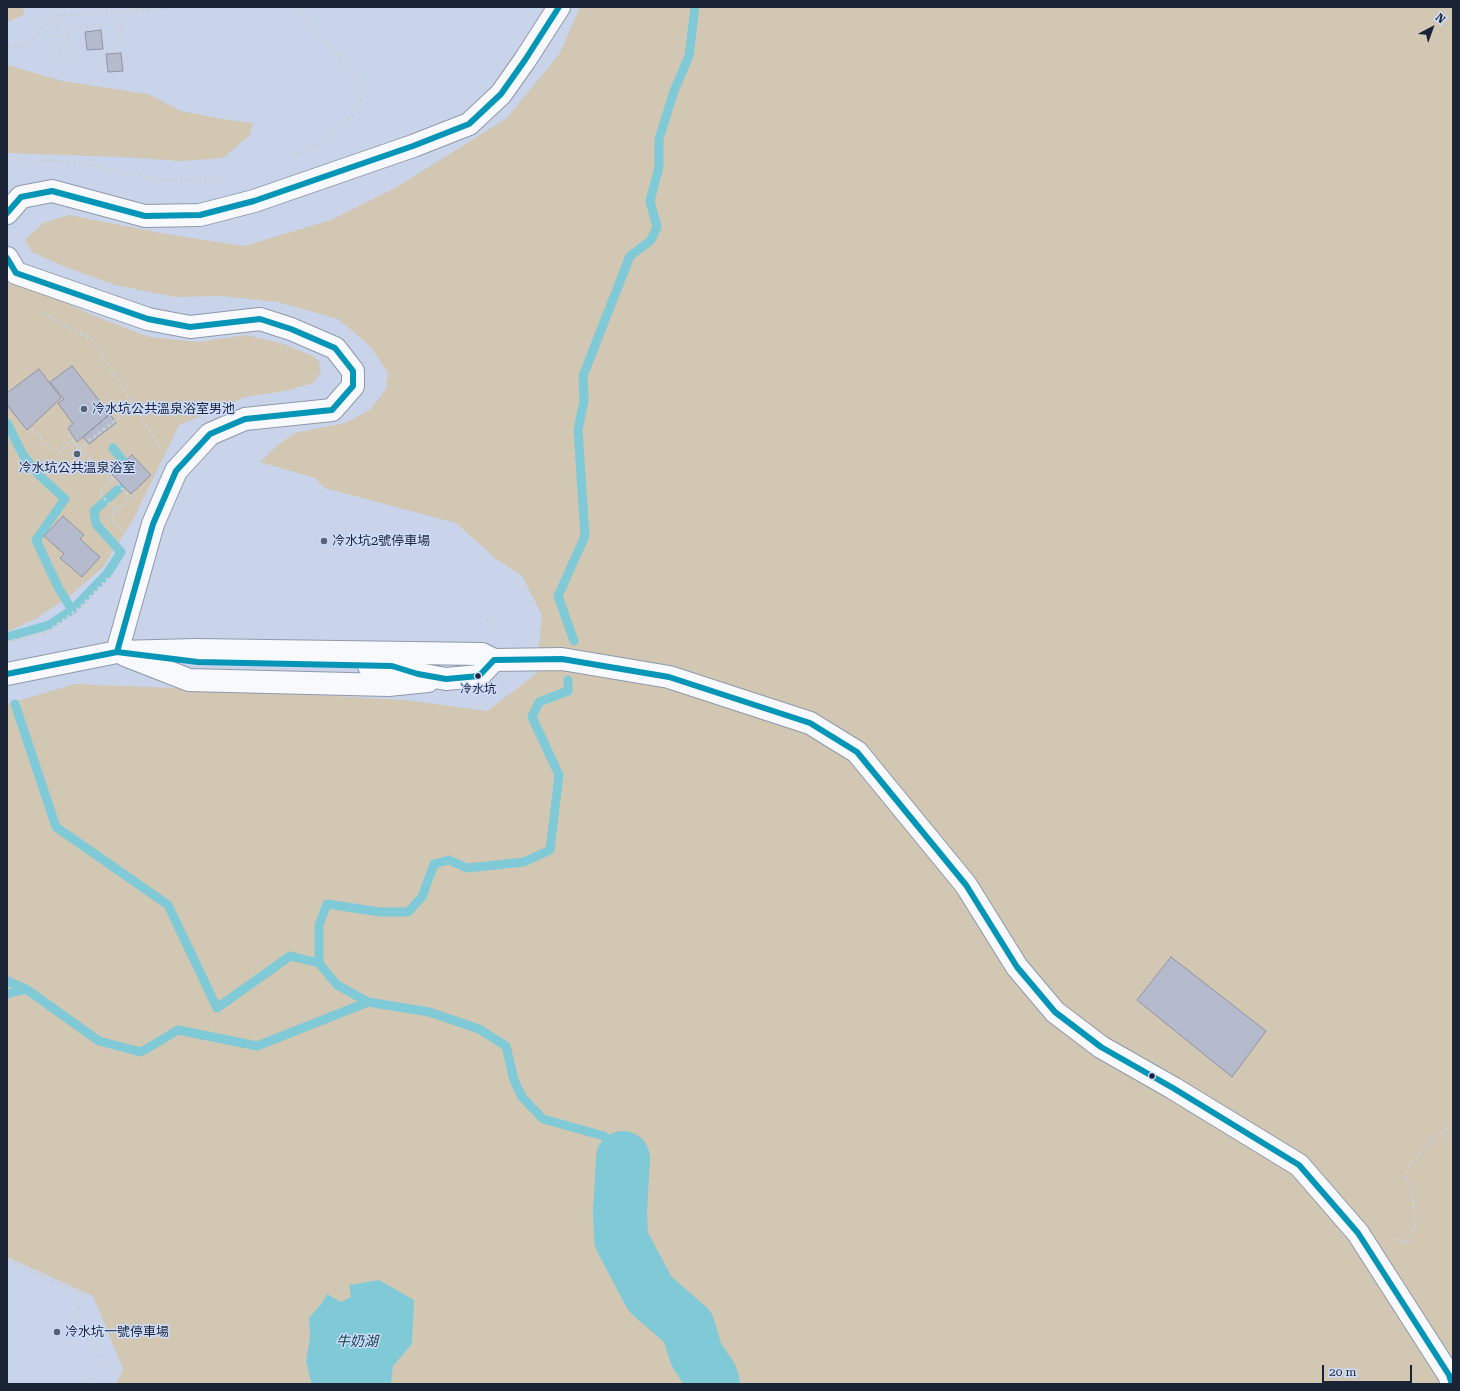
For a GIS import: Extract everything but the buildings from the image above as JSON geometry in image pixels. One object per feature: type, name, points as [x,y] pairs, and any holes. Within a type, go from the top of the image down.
[{"type":"street","points":[[7,212],[21,197],[52,190],[145,216],[200,215],[254,201],[413,146],[469,124],[501,94],[559,7]]},
{"type":"street","points":[[7,258],[16,273],[148,319],[190,326],[260,319],[285,327],[335,348],[353,371],[353,386],[332,410],[245,420],[210,434],[176,471],[153,524],[117,652]]},
{"type":"street","points":[[7,674],[117,652],[196,650],[482,654],[494,660],[562,659],[669,677],[810,723],[857,752],[966,885],[1017,967],[1054,1012],[1101,1047],[1173,1088],[1299,1165],[1358,1233],[1449,1375],[1452,1384]]},
{"type":"street","points":[[117,652],[198,662],[392,666],[418,674],[446,679]]},
{"type":"street","points":[[117,652],[189,680],[388,685],[479,676],[494,660]]},
{"type":"street","points":[[388,685],[402,690],[435,690],[481,686],[494,660]]},
{"type":"path","points":[[7,48],[31,45],[48,18],[173,7]]},
{"type":"path","points":[[291,158],[317,144],[352,118],[361,104],[362,87],[356,76],[294,7]]},
{"type":"path","points":[[120,11],[122,48]]},
{"type":"path","points":[[56,17],[62,64],[71,62],[66,28],[101,25]]},
{"type":"path","points":[[14,170],[28,163],[48,160],[94,166],[162,180],[200,181],[230,178]]},
{"type":"path","points":[[43,312],[60,324],[93,340],[162,451]]},
{"type":"path","points":[[79,448],[135,406]]},
{"type":"path","points":[[32,429],[50,449],[56,449],[59,452],[72,440]]},
{"type":"path","points":[[68,434],[79,448],[113,479],[131,498]]},
{"type":"path","points":[[113,479],[99,493],[116,511]]},
{"type":"path","points":[[113,523],[109,518],[141,487]]},
{"type":"path","points":[[7,642],[47,632],[79,608],[114,572]]},
{"type":"path","points":[[1358,1233],[1407,1243],[1415,1225],[1412,1190],[1406,1177],[1409,1165],[1433,1138],[1453,1126]]},
{"type":"path","points":[[7,1261],[83,1294],[72,1320],[88,1332],[100,1354],[97,1371],[92,1384]]},
{"type":"shaded area","points":[[7,7],[23,7],[24,15],[7,22]]},
{"type":"shaded area","points":[[580,7],[1453,7],[1453,1384],[391,1384],[393,1366],[412,1344],[351,1297],[341,1303],[327,1294],[309,1318],[310,1337],[306,1361],[312,1384],[116,1384],[123,1369],[93,1296],[7,1257],[7,704],[75,684],[224,690],[405,700],[487,711],[536,674],[542,615],[522,576],[496,559],[456,523],[325,488],[315,478],[260,462],[279,444],[295,433],[345,423],[370,410],[386,389],[388,372],[369,345],[338,319],[278,302],[221,296],[175,297],[115,285],[63,266],[32,252],[25,240],[43,223],[69,215],[166,234],[244,246],[331,220],[397,187],[507,118],[560,53]]},
{"type":"shaded area","points":[[7,65],[62,81],[148,94],[181,111],[253,123],[250,135],[223,158],[182,161],[122,157],[7,153]]},
{"type":"shaded area","points":[[7,270],[39,291],[95,316],[149,337],[199,342],[246,335],[284,344],[313,356],[319,361],[321,372],[313,383],[285,391],[245,397],[179,425],[133,520],[103,567],[71,595],[37,618],[7,632]]},
{"type":"water","name":"牛奶湖","points":[[379,1280],[414,1300],[412,1344],[393,1366],[391,1384],[312,1384],[306,1361],[310,1337],[309,1318],[327,1294],[341,1302],[351,1297],[349,1285]]},
{"type":"waterway","points":[[574,641],[558,596],[585,536],[578,430],[584,401],[583,376],[630,256],[651,240],[657,227],[650,201],[659,167],[659,139],[674,91],[689,56],[695,7]]},
{"type":"waterway","points":[[7,423],[23,455],[39,475],[65,499],[36,540],[58,587],[72,610]]},
{"type":"waterway","points":[[7,637],[49,625],[72,610],[107,574],[121,552],[96,524],[94,511],[134,475],[113,448]]},
{"type":"waterway","points":[[568,680],[568,691],[539,702],[532,717],[559,775],[550,850],[524,862],[467,868],[449,860],[434,864],[422,897],[408,912],[380,912],[327,904],[319,925],[319,963],[337,985],[368,1002],[429,1012],[479,1029],[506,1046],[514,1080],[522,1097],[543,1119],[604,1136],[623,1158]]},
{"type":"waterway","points":[[15,704],[56,827],[168,905],[217,1008],[290,956],[319,963]]},
{"type":"waterway","points":[[7,981],[26,989],[99,1041],[141,1052],[178,1030],[257,1046],[368,1002]]},
{"type":"waterway","points":[[7,994],[26,989]]},
{"type":"waterway","points":[[623,1158],[620,1212],[621,1239],[650,1294],[688,1327],[696,1354],[711,1377],[713,1384]]},
{"type":"transit line","points":[[7,213],[21,197],[52,191],[145,216],[200,215],[254,201],[413,146],[469,124],[501,94],[559,7]]},
{"type":"transit line","points":[[7,258],[16,273],[148,319],[190,327],[260,319],[291,329],[335,348],[353,371],[353,386],[332,410],[245,419],[210,434],[176,471],[153,524],[117,652]]},
{"type":"transit line","points":[[7,674],[117,652],[198,662],[392,666],[418,674],[446,679],[479,676],[494,660],[562,659],[669,677],[810,723],[857,752],[966,885],[1017,967],[1055,1012],[1101,1047],[1173,1088],[1299,1165],[1358,1233],[1449,1375],[1452,1384]]},
{"type":"place","name":"冷水坑公共溫泉浴室男池","points":[[84,409]]},
{"type":"place","name":"冷水坑公共溫泉浴室","points":[[77,454]]},
{"type":"place","name":"冷水坑2號停車場","points":[[324,541]]},
{"type":"place","name":"冷水坑","points":[[478,676]]},
{"type":"place","name":"冷水坑一號停車場","points":[[57,1332]]}]
